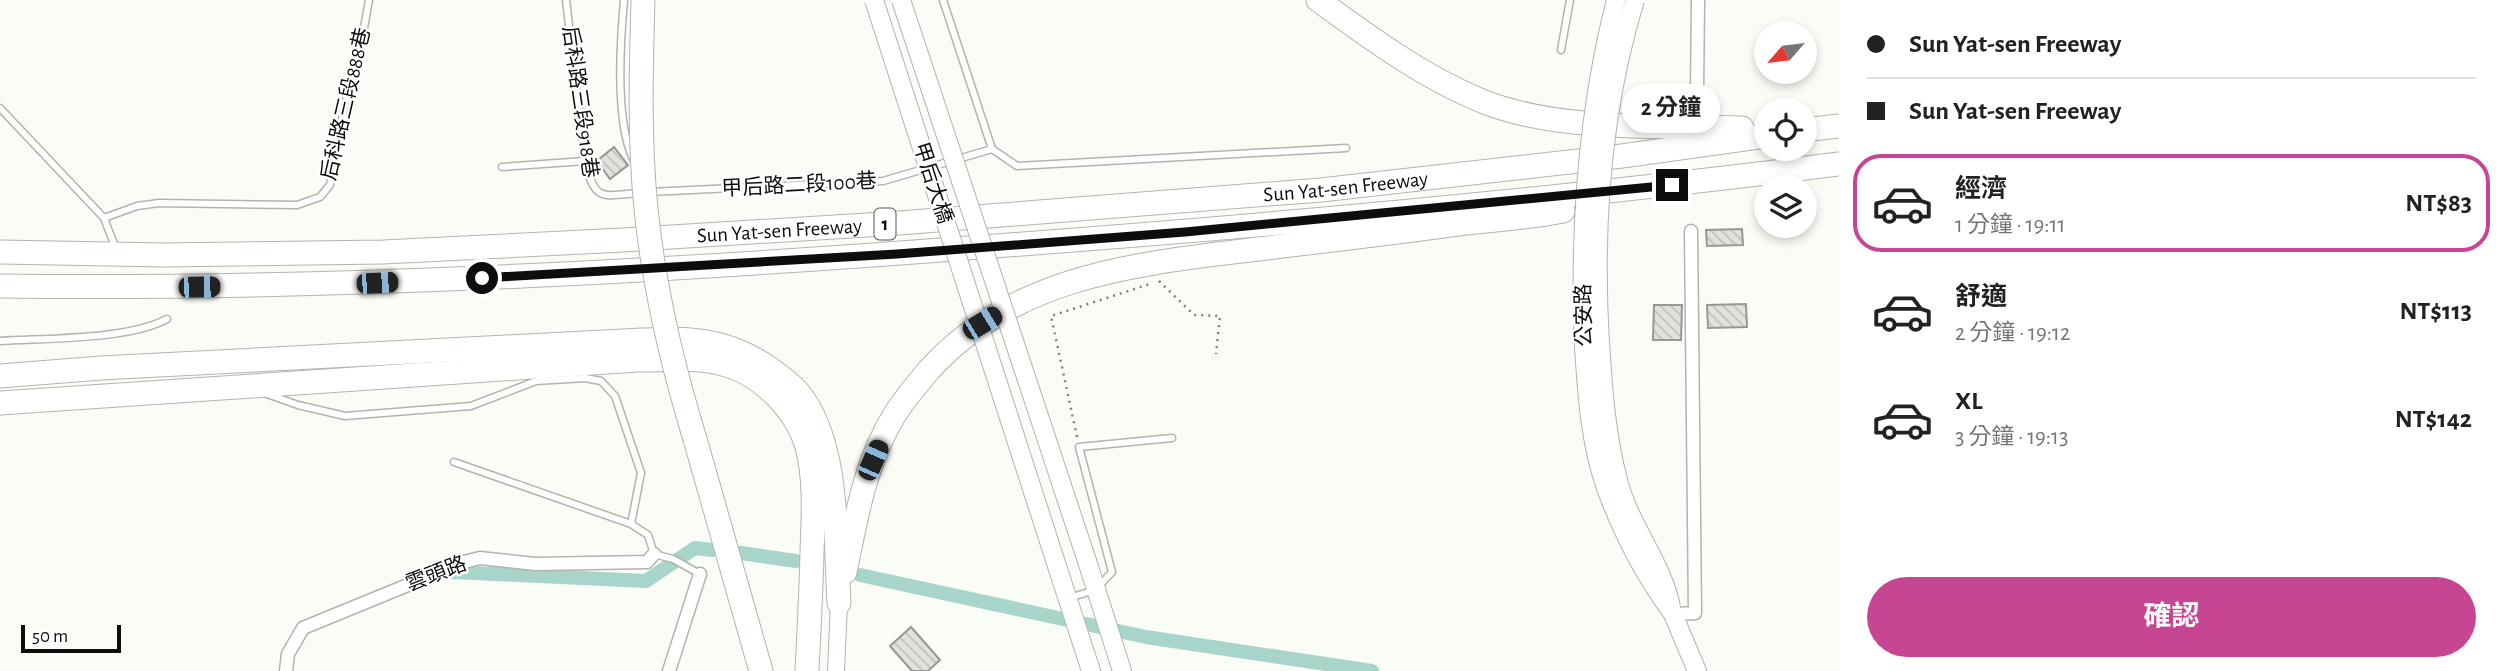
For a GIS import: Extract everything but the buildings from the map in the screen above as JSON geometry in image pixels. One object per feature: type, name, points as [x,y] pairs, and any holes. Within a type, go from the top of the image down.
[{"type":"highway","points":[[643,0],[641,83],[646,211],[668,344],[761,671]]},
{"type":"highway","points":[[1318,0],[1430,75],[1488,103],[1543,117],[1624,126],[1754,128]]},
{"type":"highway","points":[[1336,0],[1360,29]]},
{"type":"highway","points":[[1817,129],[1839,126]]},
{"type":"highway","name":"Sun Yat-sen Freeway","points":[[0,252],[165,256],[383,252],[899,223],[1321,190],[1622,156],[1754,137]]},
{"type":"highway","name":"Sun Yat-sen Freeway","points":[[0,286],[148,288],[377,283],[666,268],[1185,232],[1645,189],[1839,164]]},
{"type":"highway","points":[[839,603],[860,498],[886,430],[907,395],[943,355],[982,323],[1011,306],[1067,283],[1149,263],[1561,212],[1645,189]]},
{"type":"highway","points":[[0,376],[101,368],[642,340],[710,343],[749,355],[766,366],[798,392],[810,410],[820,432],[831,475],[839,603]]},
{"type":"highway","points":[[0,403],[637,360],[697,360],[722,363],[762,383],[781,401],[796,422],[807,445],[812,472],[814,517],[807,671]]},
{"type":"main road","name":"甲后大橋","points":[[874,0],[1091,671]]},
{"type":"main road","name":"甲后大橋","points":[[901,0],[1122,671]]},
{"type":"main road","name":"公安路","points":[[1616,0],[1605,43],[1594,108],[1587,176],[1583,246],[1586,374],[1591,430],[1605,486],[1631,545],[1655,590],[1673,614]]},
{"type":"main road","name":"公安路","points":[[1634,0],[1621,45],[1601,178],[1597,248],[1606,427],[1618,483],[1666,584],[1673,614],[1697,671]]},
{"type":"street","points":[[1697,92],[1698,0]]},
{"type":"street","points":[[1673,614],[1695,613],[1691,231]]},
{"type":"street","name":"雲頭路","points":[[286,671],[288,654],[303,628],[464,562],[480,558],[535,564],[647,562],[654,554]]},
{"type":"street","points":[[669,671],[700,573]]},
{"type":"street","points":[[836,671],[839,603]]},
{"type":"lane","name":"后科路三段888巷","points":[[104,218],[136,206],[159,203],[297,205],[320,197],[330,185],[344,107],[369,0]]},
{"type":"lane","name":"后科路三段918巷","points":[[566,0],[584,161],[591,187],[604,196],[649,192]]},
{"type":"lane","points":[[624,0],[623,129],[626,145],[649,192]]},
{"type":"lane","points":[[943,0],[992,149],[1017,166],[1346,148]]},
{"type":"lane","points":[[1561,50],[1570,0]]},
{"type":"lane","points":[[0,108],[104,218],[114,244]]},
{"type":"lane","name":"甲后路二段100巷","points":[[649,192],[883,181],[992,149]]},
{"type":"lane","points":[[502,167],[584,161]]},
{"type":"lane","points":[[0,341],[126,333],[154,326],[167,319]]},
{"type":"lane","points":[[247,386],[298,405],[345,416],[471,406],[536,381],[585,378],[601,382],[615,396],[641,473],[631,524]]},
{"type":"lane","points":[[1067,598],[1096,590],[1112,572],[1079,447],[1172,438]]},
{"type":"lane","points":[[453,462],[631,524],[648,535],[654,554]]},
{"type":"lane","name":"雲頭路","points":[[654,554],[673,559],[700,573]]},
{"type":"path","points":[[1079,447],[1051,316],[1159,281],[1194,315],[1220,316],[1216,354]]},
{"type":"waterway","points":[[453,572],[646,581],[695,548],[712,550]]},
{"type":"waterway","points":[[741,553],[796,561]]},
{"type":"waterway","points":[[860,575],[1146,637],[1372,671]]},
{"type":"route","points":[[482,278],[897,254],[1185,232],[1672,185]]}]
